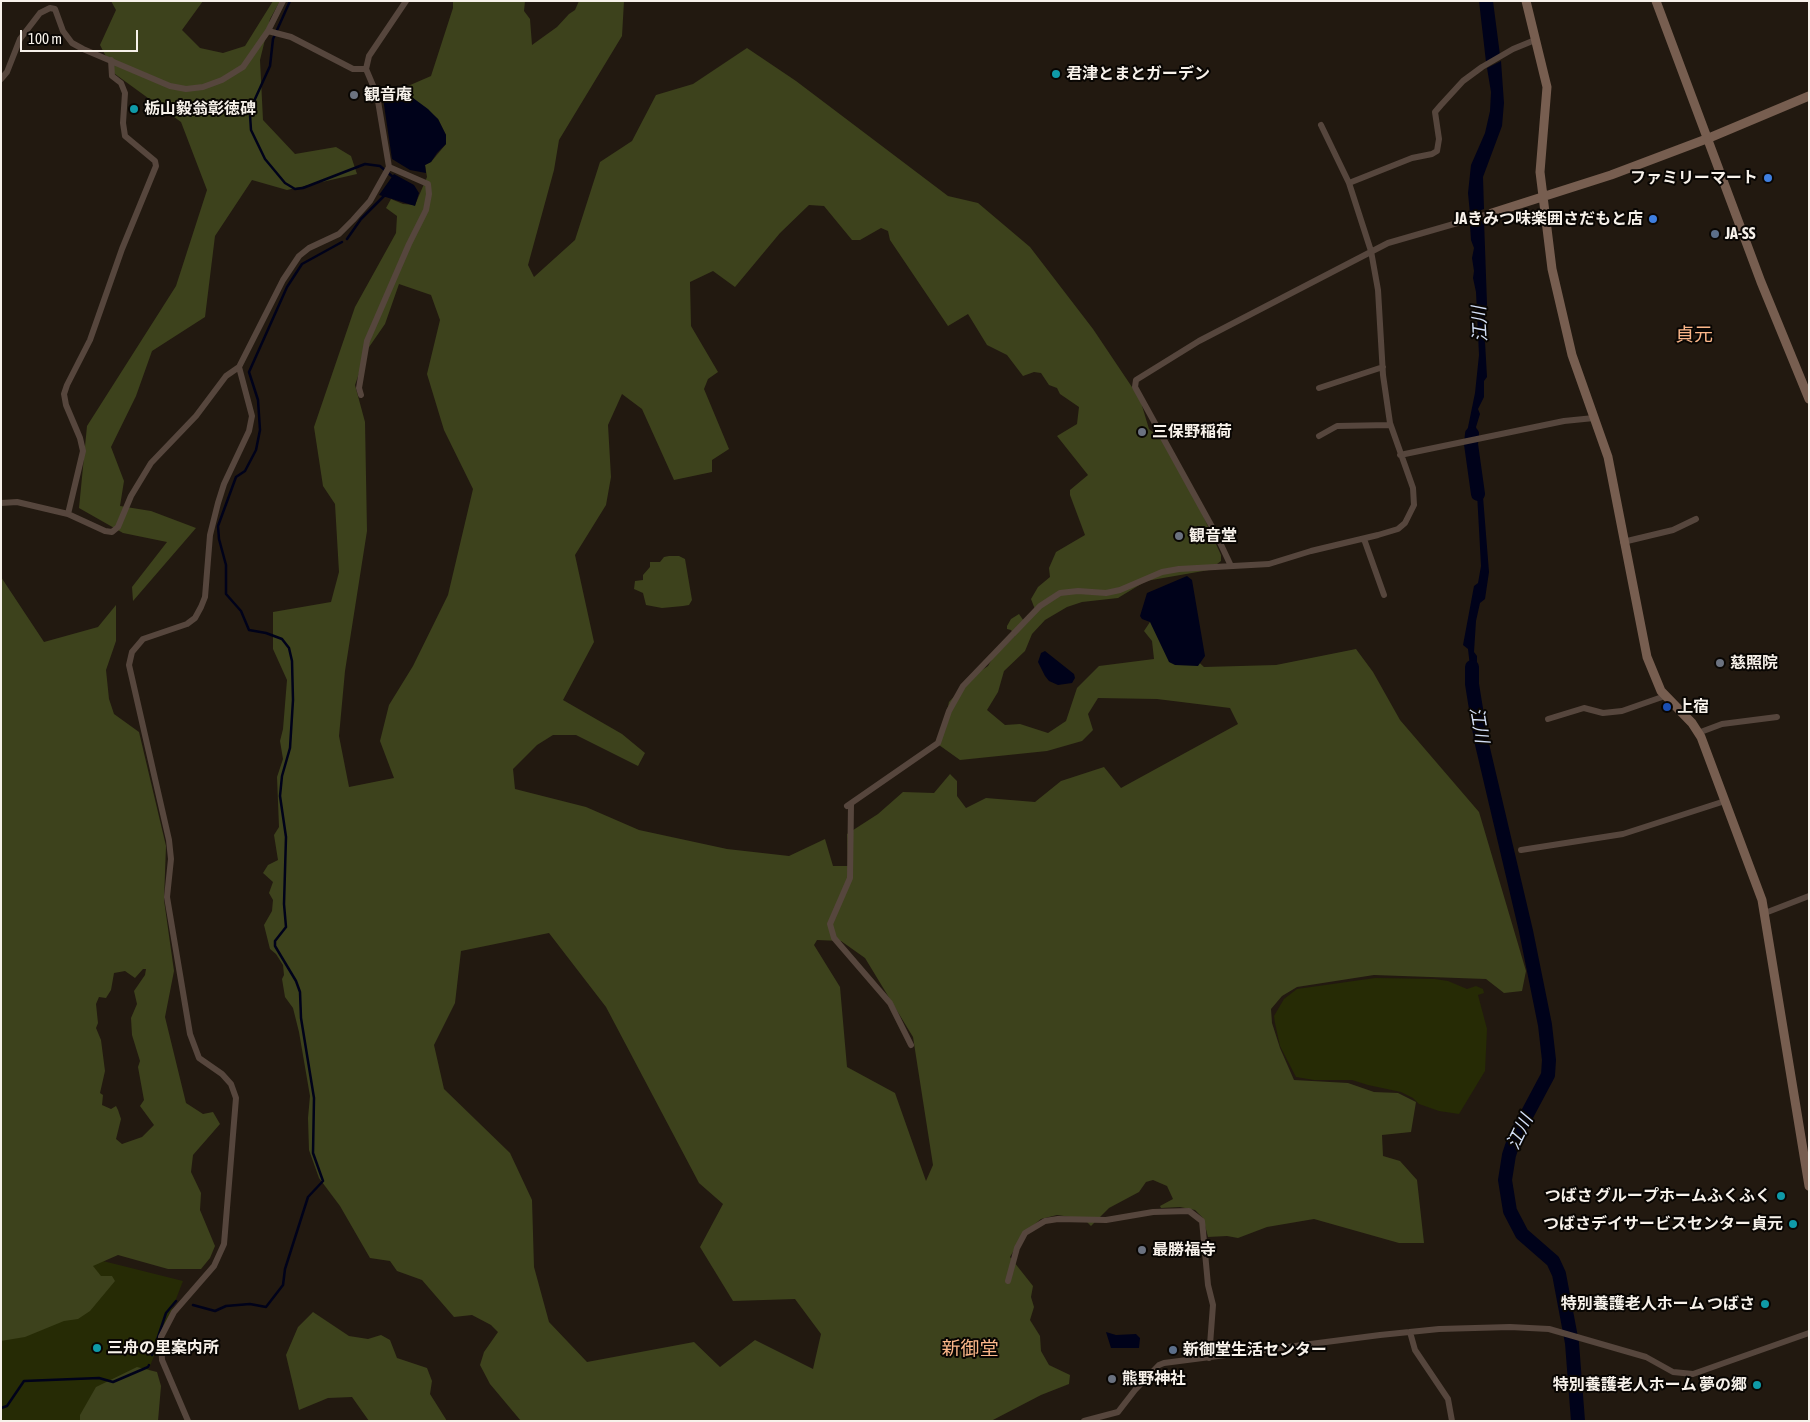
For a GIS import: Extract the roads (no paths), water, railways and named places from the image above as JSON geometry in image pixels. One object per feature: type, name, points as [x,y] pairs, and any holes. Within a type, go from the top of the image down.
[{"type":"street","points":[[1,79],[7,72],[20,40],[40,13],[50,8],[55,9],[63,31],[72,43],[170,86],[186,89],[203,87],[222,80],[243,67],[273,32],[283,1]]},
{"type":"street","points":[[1,503],[17,502],[68,514],[105,531],[112,532],[118,527],[131,496],[151,463],[196,416],[226,376],[239,367],[283,280],[299,256],[339,234],[354,220],[370,201],[387,170],[377,95],[366,69],[369,56],[406,1]]},
{"type":"street","points":[[1526,1],[1547,87],[1540,172],[1552,268],[1570,345],[1608,457],[1647,657],[1654,676],[1665,696],[1692,723],[1698,733],[1765,912],[1809,1186]]},
{"type":"street","points":[[1656,1],[1709,138],[1761,282],[1809,399]]},
{"type":"street","points":[[273,32],[291,36],[352,69],[366,69]]},
{"type":"street","points":[[1349,183],[1412,158],[1432,154],[1437,151],[1440,139],[1436,112],[1462,81],[1482,67],[1535,40]]},
{"type":"street","points":[[68,514],[83,451],[80,438],[66,405],[66,385],[90,340],[122,249],[156,166],[155,161],[125,136],[123,123],[126,93],[121,83],[112,76],[111,60]]},
{"type":"street","points":[[1231,566],[1216,534],[1135,387],[1136,380],[1200,341],[1388,243],[1543,198],[1709,138],[1809,96]]},
{"type":"street","points":[[911,1045],[890,1003],[834,938],[830,924],[850,878],[849,805],[938,743],[949,711],[963,686],[1002,643],[1050,598],[1069,591],[1106,593],[1120,590],[1162,572],[1179,568],[1269,564],[1311,551],[1398,529],[1404,523],[1414,505],[1413,488],[1390,426],[1383,367],[1378,290],[1371,252],[1349,183],[1321,125]]},
{"type":"street","points":[[361,395],[359,388],[367,341],[409,244],[426,210],[429,194],[428,184],[423,181],[387,170]]},
{"type":"street","points":[[188,1421],[162,1360],[161,1337],[174,1312],[214,1266],[224,1244],[236,1098],[231,1084],[222,1074],[199,1058],[190,1034],[167,897],[171,859],[169,840],[129,665],[132,652],[143,639],[187,624],[195,618],[202,607],[205,597],[210,535],[218,503],[224,484],[249,431],[252,416],[239,367]]},
{"type":"street","points":[[1319,388],[1383,367]]},
{"type":"street","points":[[1400,455],[1564,421],[1594,418]]},
{"type":"street","points":[[1319,436],[1337,426],[1390,426]]},
{"type":"street","points":[[1624,542],[1673,530],[1696,518]]},
{"type":"street","points":[[1364,538],[1384,596]]},
{"type":"street","points":[[1548,719],[1584,708],[1604,713],[1622,711],[1665,696]]},
{"type":"street","points":[[1698,733],[1722,724],[1777,717]]},
{"type":"street","points":[[1521,850],[1623,834],[1725,801]]},
{"type":"street","points":[[1765,912],[1809,896]]},
{"type":"street","points":[[1008,1281],[1017,1248],[1025,1233],[1045,1221],[1058,1219],[1106,1220],[1153,1212],[1189,1212],[1202,1221],[1208,1285],[1213,1305],[1210,1358]]},
{"type":"street","points":[[1084,1421],[1118,1412],[1159,1365],[1410,1332],[1510,1327],[1548,1329],[1654,1360],[1673,1372],[1693,1374],[1809,1333]]},
{"type":"street","points":[[1410,1332],[1415,1350],[1448,1400],[1452,1421]]},
{"type":"water","points":[[1479,1],[1493,1],[1500,55],[1486,62]]},
{"type":"water","points":[[1501,61],[1504,103],[1502,126],[1483,177],[1484,209],[1470,214],[1468,193],[1471,165],[1485,133],[1490,111],[1491,92],[1487,68]]},
{"type":"water","points":[[399,94],[409,95],[428,109],[438,119],[446,135],[446,144],[431,162],[425,165],[426,173],[410,170],[392,159],[383,98]]},
{"type":"water","points":[[394,174],[414,185],[419,193],[415,206],[379,195]]},
{"type":"water","points":[[1484,220],[1487,304],[1484,324],[1487,377],[1484,381],[1484,397],[1478,409],[1480,414],[1476,427],[1478,434],[1466,437],[1475,393],[1479,355],[1476,292],[1472,258],[1474,248],[1471,240],[1470,225]]},
{"type":"water","points":[[1476,475],[1480,477],[1482,484],[1489,572],[1485,599],[1480,603],[1476,621],[1474,652],[1477,656],[1477,678],[1472,684],[1468,649],[1463,645],[1474,586],[1478,583],[1481,566]]},
{"type":"water","points":[[1187,576],[1192,580],[1205,656],[1198,666],[1175,665],[1169,662],[1150,622],[1142,619],[1140,616],[1147,593]]},
{"type":"water","points":[[1045,651],[1074,674],[1075,678],[1072,683],[1058,685],[1049,681],[1038,662],[1041,653]]},
{"type":"water","points":[[1106,1332],[1116,1335],[1136,1334],[1140,1338],[1139,1348],[1111,1348]]},
{"type":"waterway","points":[[290,1],[273,39],[270,66],[250,115],[251,130],[265,159],[285,183],[295,189],[303,188],[365,164],[380,166],[393,177]]},
{"type":"waterway","points":[[347,239],[361,219],[385,195]]},
{"type":"waterway","points":[[193,1305],[215,1311],[226,1306],[250,1304],[266,1307],[283,1285],[285,1269],[308,1197],[323,1181],[313,1153],[314,1098],[301,1018],[300,992],[296,981],[275,946],[275,941],[286,927],[284,904],[286,837],[280,796],[282,776],[290,748],[293,700],[292,661],[289,648],[282,639],[266,633],[249,630],[241,611],[226,594],[226,565],[219,539],[218,526],[236,477],[245,471],[256,450],[260,430],[258,400],[249,372],[287,287],[302,264],[342,242]]},
{"type":"waterway","name":"江川","points":[[1472,434],[1471,444],[1478,494]]},
{"type":"waterway","name":"江川","points":[[1472,667],[1472,684],[1481,740],[1526,931],[1545,1025],[1549,1060],[1548,1075],[1515,1137],[1509,1155],[1505,1180],[1510,1211],[1522,1234],[1553,1261],[1559,1274],[1572,1343],[1578,1421]]},
{"type":"waterway","points":[[152,1355],[166,1313],[176,1301]]},
{"type":"waterway","points":[[1,1408],[7,1406],[24,1381],[99,1378],[113,1382],[149,1365]]},
{"type":"place","name":"君津とまとガーデン","points":[[1056,74]]},
{"type":"place","name":"観音庵","points":[[354,95]]},
{"type":"place","name":"栃山毅翁彰徳碑","points":[[134,109]]},
{"type":"place","name":"ファミリーマート","points":[[1768,178]]},
{"type":"place","name":"JAきみつ味楽囲さだもと店","points":[[1653,219]]},
{"type":"place","name":"JA-SS","points":[[1715,234]]},
{"type":"place","name":"三保野稲荷","points":[[1142,432]]},
{"type":"place","name":"観音堂","points":[[1179,536]]},
{"type":"place","name":"慈照院","points":[[1720,663]]},
{"type":"place","name":"上宿","points":[[1667,707]]},
{"type":"place","name":"つばさ グループホームふくふく","points":[[1781,1196]]},
{"type":"place","name":"つばさデイサービスセンター貞元","points":[[1793,1224]]},
{"type":"place","name":"最勝福寺","points":[[1142,1250]]},
{"type":"place","name":"特別養護老人ホーム つばさ","points":[[1765,1304]]},
{"type":"place","name":"三舟の里案内所","points":[[97,1348]]},
{"type":"place","name":"新御堂生活センター","points":[[1173,1350]]},
{"type":"place","name":"熊野神社","points":[[1112,1379]]},
{"type":"place","name":"特別養護老人ホーム 夢の郷","points":[[1757,1385]]},
{"type":"district","name":"貞元","points":[[1694,335]]},
{"type":"district","name":"新御堂","points":[[970,1349]]}]
